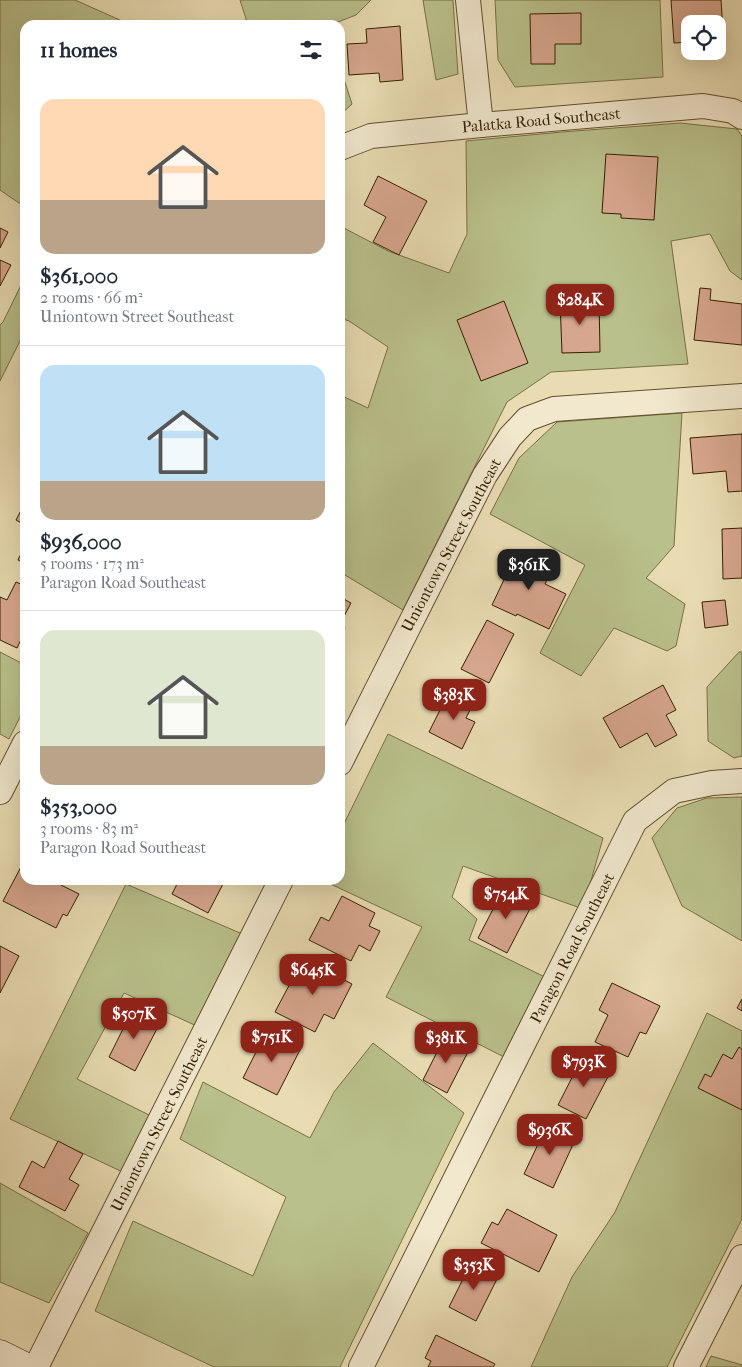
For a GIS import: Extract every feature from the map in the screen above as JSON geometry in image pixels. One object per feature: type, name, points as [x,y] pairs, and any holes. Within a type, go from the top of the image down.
[{"type":"main road","points":[[0,1354],[26,1367]]},
{"type":"street","points":[[468,0],[480,125]]},
{"type":"street","name":"Palatka Road Southeast","points":[[345,146],[371,136],[703,106],[733,111],[742,117]]},
{"type":"street","name":"Uniontown Street Southeast","points":[[345,753],[485,474],[510,437],[527,419],[554,410],[742,396]]},
{"type":"street","points":[[0,792],[20,753]]},
{"type":"street","name":"Paragon Road Southeast","points":[[361,1367],[635,822],[674,791],[712,783],[742,781]]},
{"type":"street","name":"Uniontown Street Southeast","points":[[36,1367],[278,885]]},
{"type":"street","points":[[686,1367],[742,1257]]},
{"type":"green space","points":[[0,0],[75,0],[120,20],[20,20],[20,204],[0,190]]},
{"type":"green space","points":[[240,0],[371,0],[356,15],[343,20],[246,20]]},
{"type":"green space","points":[[423,0],[453,0],[458,74],[436,80]]},
{"type":"green space","points":[[495,0],[660,0],[663,77],[515,87],[498,60]]},
{"type":"green space","points":[[345,82],[352,104],[345,110]]},
{"type":"green space","points":[[680,123],[737,129],[742,136],[742,280],[730,271],[710,234],[671,241],[688,364],[551,372],[507,402],[403,610],[345,575],[345,397],[368,408],[388,347],[345,320],[345,229],[388,251],[449,273],[467,234],[466,141]]},
{"type":"green space","points":[[20,287],[20,341],[0,381],[0,325]]},
{"type":"green space","points":[[682,413],[674,546],[646,578],[685,604],[676,646],[667,651],[614,628],[581,676],[540,653],[585,565],[490,514],[519,458],[557,422]]},
{"type":"green space","points":[[0,652],[20,662],[20,717],[9,739],[0,734]]},
{"type":"green space","points":[[739,652],[742,652],[742,756],[734,758],[708,741],[707,687]]},
{"type":"green space","points":[[388,734],[603,838],[583,909],[463,866],[452,897],[477,919],[469,940],[547,978],[506,1058],[386,997],[422,927],[333,885],[345,885],[345,822]]},
{"type":"green space","points":[[742,797],[742,941],[682,906],[652,838],[677,808],[707,798]]},
{"type":"green space","points":[[126,885],[247,936],[199,1027],[124,993],[77,1079],[153,1117],[129,1175],[10,1119]]},
{"type":"green space","points":[[707,1013],[742,1031],[742,1219],[667,1367],[531,1367],[572,1277],[615,1212]]},
{"type":"green space","points":[[373,1043],[464,1113],[340,1367],[214,1367],[95,1311],[133,1221],[253,1276],[286,1197],[180,1139],[203,1082],[310,1138],[334,1092]]},
{"type":"green space","points":[[0,1183],[88,1233],[49,1303],[0,1282]]},
{"type":"green space","points":[[711,1356],[742,1365],[742,1367],[706,1367]]},
{"type":"building","points":[[671,0],[721,0],[722,15],[681,15],[681,43],[674,43]]},
{"type":"building","points":[[581,13],[581,44],[555,44],[555,64],[531,64],[530,14]]},
{"type":"building","points":[[400,26],[403,80],[380,82],[379,73],[349,75],[347,44],[367,43],[366,29]]},
{"type":"building","points":[[606,154],[658,157],[654,220],[621,218],[621,214],[602,213]]},
{"type":"building","points":[[378,176],[427,201],[399,255],[373,242],[386,217],[364,205]]},
{"type":"building","points":[[0,228],[8,232],[0,248]]},
{"type":"building","points":[[0,260],[11,265],[0,286]]},
{"type":"building","points":[[700,288],[711,289],[710,300],[742,304],[742,345],[694,340]]},
{"type":"building","points":[[599,299],[600,352],[562,353],[560,300]]},
{"type":"building","points":[[504,301],[528,363],[481,381],[457,320]]},
{"type":"building","points":[[742,434],[742,491],[728,492],[726,471],[693,474],[690,438]]},
{"type":"building","points":[[20,512],[20,522],[16,520]]},
{"type":"building","points":[[742,528],[742,578],[723,579],[722,529]]},
{"type":"building","points":[[518,550],[553,567],[545,584],[566,594],[549,629],[492,605]]},
{"type":"building","points":[[16,582],[20,584],[20,642],[17,648],[0,640],[0,597],[7,600]]},
{"type":"building","points":[[345,600],[351,603],[345,614]]},
{"type":"building","points":[[725,600],[728,625],[705,628],[702,602]]},
{"type":"building","points":[[487,620],[514,634],[489,683],[461,669]]},
{"type":"building","points":[[663,685],[676,710],[666,715],[677,735],[655,747],[647,733],[620,748],[603,718]]},
{"type":"building","points":[[449,692],[473,704],[466,718],[475,722],[462,749],[429,732]]},
{"type":"building","points":[[20,869],[20,885],[61,885],[79,894],[67,916],[63,914],[56,928],[3,901]]},
{"type":"building","points":[[176,885],[222,885],[208,913],[172,894]]},
{"type":"building","points":[[504,888],[533,903],[507,953],[478,938]]},
{"type":"building","points":[[342,896],[375,913],[369,926],[380,931],[370,951],[359,945],[351,961],[309,940],[321,917],[329,921]]},
{"type":"building","points":[[0,946],[19,956],[0,993]]},
{"type":"building","points":[[303,959],[352,984],[334,1019],[324,1014],[315,1032],[275,1012]]},
{"type":"building","points":[[612,983],[660,1006],[646,1034],[640,1032],[628,1057],[595,1042],[608,1015],[599,1010]]},
{"type":"building","points":[[742,999],[742,1011],[737,1008]]},
{"type":"building","points":[[133,1009],[160,1023],[135,1071],[109,1057]]},
{"type":"building","points":[[267,1030],[301,1048],[277,1095],[243,1078]]},
{"type":"building","points":[[445,1036],[470,1048],[447,1093],[423,1080]]},
{"type":"building","points":[[739,1047],[742,1049],[742,1110],[698,1088],[705,1074],[711,1077],[723,1054],[732,1059]]},
{"type":"building","points":[[583,1056],[611,1071],[586,1119],[558,1105]]},
{"type":"building","points":[[547,1125],[576,1138],[553,1188],[524,1174]]},
{"type":"building","points":[[58,1141],[83,1154],[69,1179],[79,1185],[65,1211],[19,1187],[32,1161],[44,1168]]},
{"type":"building","points":[[507,1209],[557,1235],[539,1272],[481,1243],[492,1222],[498,1225]]},
{"type":"building","points":[[472,1261],[499,1275],[476,1321],[449,1307]]},
{"type":"building","points":[[436,1335],[495,1364],[493,1367],[428,1367],[431,1361],[425,1358]]}]
